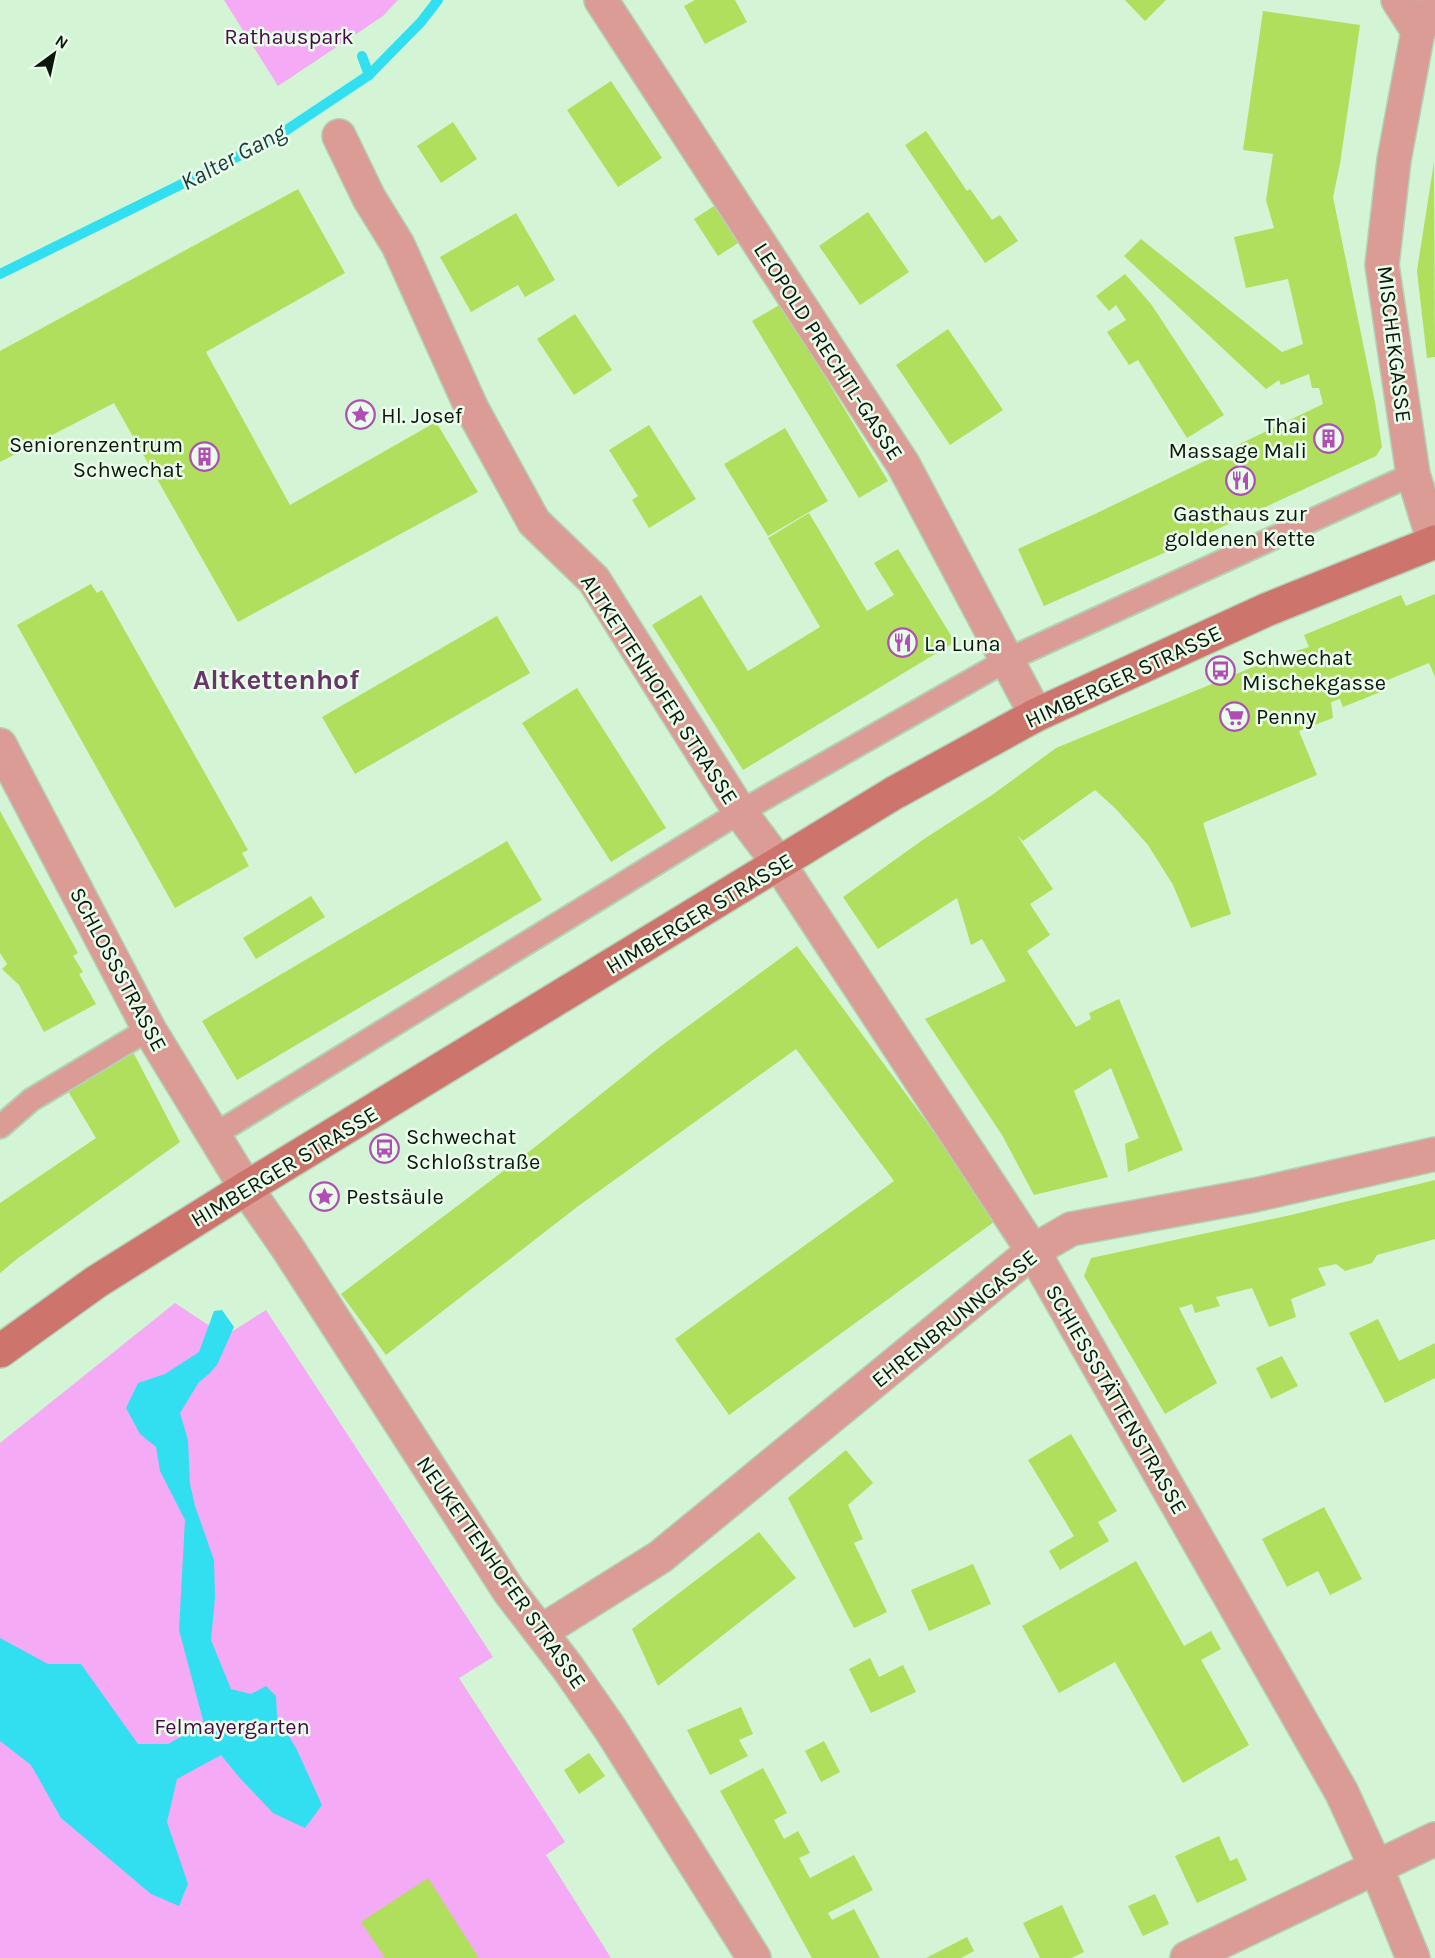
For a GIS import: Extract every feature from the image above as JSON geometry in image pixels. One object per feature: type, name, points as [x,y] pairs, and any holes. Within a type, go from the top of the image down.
[{"type":"main road","name":"HIMBERGER STRASSE","points":[[0,1351],[96,1282],[246,1188],[894,793],[1036,715],[1256,614],[1434,542]]},
{"type":"street","name":"LEOPOLD PRECHTL-GASSE","points":[[601,0],[903,464],[1036,715]]},
{"type":"street","points":[[1398,0],[1427,18]]},
{"type":"street","name":"MISCHEKGASSE","points":[[1427,18],[1394,160],[1382,265],[1413,474],[1434,542]]},
{"type":"street","name":"ALTKETTENHOFER STRASSE","points":[[339,136],[369,198],[398,245],[472,408],[534,522],[594,580],[740,812],[779,864]]},
{"type":"street","name":"SCHLOSSSTRASSE","points":[[0,745],[149,1029],[246,1188]]},
{"type":"street","name":"SCHIESSSTÄTTENSTRASSE","points":[[779,864],[1033,1251],[1342,1793],[1376,1867],[1413,1958]]},
{"type":"street","name":"EHRENBRUNNGASSE","points":[[542,1631],[660,1557],[1033,1251],[1071,1229],[1255,1195],[1435,1154]]},
{"type":"street","name":"NEUKETTENHOFER STRASSE","points":[[246,1188],[287,1247],[509,1591],[542,1631],[611,1730],[754,1958]]},
{"type":"street","points":[[1187,1958],[1435,1839]]},
{"type":"lane","points":[[214,1135],[740,812],[1007,660],[1413,474]]},
{"type":"lane","points":[[0,1127],[31,1100],[149,1029]]},
{"type":"green space","name":"Rathauspark","points":[[224,0],[398,0],[383,16],[278,86]]},
{"type":"green space","name":"Felmayergarten","points":[[175,1303],[225,1336],[266,1310],[493,1657],[459,1678],[565,1842],[546,1855],[611,1958],[0,1958],[0,1443]]},
{"type":"water","points":[[222,1310],[234,1327],[217,1365],[199,1382],[180,1413],[188,1440],[190,1484],[195,1506],[214,1560],[215,1598],[211,1640],[231,1689],[251,1694],[266,1686],[276,1696],[277,1716],[297,1750],[322,1805],[305,1828],[273,1813],[221,1755],[177,1779],[167,1822],[188,1884],[179,1906],[151,1894],[61,1818],[31,1765],[0,1741],[0,1638],[48,1664],[81,1664],[138,1744],[168,1744],[204,1724],[179,1630],[185,1520],[160,1471],[156,1447],[140,1434],[126,1408],[138,1383],[165,1374],[199,1352],[214,1311]]},
{"type":"building","points":[[695,0],[735,0],[747,22],[705,44],[684,6]]},
{"type":"building","points":[[1125,0],[1166,0],[1145,21]]},
{"type":"building","points":[[1263,11],[1360,25],[1333,197],[1382,447],[1376,456],[1044,606],[1018,549],[1323,404],[1319,388],[1312,388],[1309,374],[1281,385],[1279,380],[1266,389],[1124,256],[1141,239],[1282,352],[1303,344],[1288,279],[1246,288],[1234,237],[1274,228],[1266,200],[1273,154],[1243,150]]},
{"type":"building","points":[[611,81],[662,158],[618,187],[567,110]]},
{"type":"building","points":[[453,122],[477,159],[441,183],[417,146]]},
{"type":"building","points":[[926,131],[967,191],[970,189],[992,220],[1000,215],[1018,241],[985,263],[905,145]]},
{"type":"building","points":[[1434,162],[1435,357],[1427,358],[1417,271]]},
{"type":"building","points":[[298,189],[345,273],[206,352],[290,505],[436,422],[478,492],[238,622],[114,403],[0,462],[0,351]]},
{"type":"building","points":[[714,206],[738,243],[718,256],[694,219]]},
{"type":"building","points":[[868,212],[909,272],[860,305],[819,246]]},
{"type":"building","points":[[516,213],[555,280],[525,297],[518,285],[471,312],[440,257]]},
{"type":"building","points":[[1125,274],[1151,304],[1224,415],[1187,438],[1138,360],[1129,365],[1107,332],[1126,320],[1116,305],[1109,311],[1096,296]]},
{"type":"building","points":[[781,304],[888,481],[859,498],[752,321]]},
{"type":"building","points":[[575,314],[612,370],[574,395],[537,339]]},
{"type":"building","points":[[948,329],[1003,410],[950,445],[896,365]]},
{"type":"building","points":[[649,425],[696,499],[649,528],[632,500],[638,496],[609,450]]},
{"type":"building","points":[[785,428],[828,501],[768,536],[724,464]]},
{"type":"building","points":[[809,513],[867,611],[894,595],[874,563],[898,549],[955,642],[743,770],[652,625],[701,595],[748,671],[820,627],[768,538]]},
{"type":"building","points":[[91,584],[97,593],[102,590],[248,850],[242,853],[249,866],[175,908],[17,625]]},
{"type":"building","points":[[1435,594],[1435,677],[1429,663],[1380,683],[1383,691],[1343,707],[1340,699],[1331,702],[1333,718],[1299,731],[1317,775],[1203,823],[1231,914],[1191,928],[1173,885],[1148,845],[1115,808],[1095,790],[1023,841],[1017,835],[1053,889],[1030,904],[1050,935],[1027,951],[1076,1027],[1091,1019],[1089,1013],[1119,999],[1183,1150],[1128,1172],[1125,1144],[1139,1138],[1111,1068],[1074,1091],[1108,1177],[1034,1195],[1002,1135],[925,1019],[1006,981],[982,939],[971,945],[957,898],[878,949],[843,897],[924,839],[992,795],[1056,748],[1280,656],[1309,647],[1304,635],[1401,595],[1406,606]]},
{"type":"building","points":[[497,616],[530,673],[355,774],[322,717]]},
{"type":"building","points":[[577,688],[666,828],[611,862],[522,723]]},
{"type":"building","points":[[0,811],[78,953],[73,956],[83,972],[79,974],[96,1004],[44,1032],[19,985],[2,969],[7,964],[0,953]]},
{"type":"building","points":[[507,841],[542,900],[237,1080],[202,1021]]},
{"type":"building","points":[[311,896],[325,917],[256,959],[243,938]]},
{"type":"building","points":[[797,946],[998,1219],[729,1415],[675,1339],[894,1181],[796,1049],[577,1207],[386,1355],[341,1294],[535,1147],[661,1046]]},
{"type":"building","points":[[132,1050],[180,1142],[0,1273],[0,1203],[96,1138],[68,1091]]},
{"type":"building","points":[[1435,1180],[1435,1239],[1377,1255],[1372,1263],[1345,1271],[1336,1264],[1318,1268],[1326,1285],[1291,1299],[1296,1317],[1269,1327],[1252,1288],[1216,1297],[1220,1306],[1195,1313],[1192,1304],[1179,1308],[1217,1383],[1165,1414],[1084,1276],[1091,1258],[1291,1215]]},
{"type":"building","points":[[1378,1319],[1399,1361],[1435,1343],[1435,1378],[1385,1403],[1349,1333]]},
{"type":"building","points":[[1282,1356],[1298,1386],[1271,1399],[1256,1368]]},
{"type":"building","points":[[1071,1434],[1117,1511],[1098,1522],[1109,1541],[1060,1570],[1049,1551],[1074,1536],[1028,1460]]},
{"type":"building","points":[[846,1450],[873,1483],[848,1505],[863,1539],[854,1543],[887,1612],[854,1628],[788,1498]]},
{"type":"building","points":[[1324,1507],[1362,1579],[1330,1595],[1318,1571],[1287,1587],[1262,1539]]},
{"type":"building","points":[[759,1532],[796,1578],[658,1686],[632,1629]]},
{"type":"building","points":[[1136,1561],[1184,1646],[1211,1631],[1221,1649],[1201,1660],[1249,1745],[1183,1783],[1115,1662],[1059,1693],[1022,1626]]},
{"type":"building","points":[[973,1564],[991,1604],[929,1631],[911,1590]]},
{"type":"building","points":[[870,1658],[879,1677],[903,1665],[916,1692],[871,1713],[849,1669]]},
{"type":"building","points":[[741,1707],[753,1734],[739,1740],[748,1756],[710,1775],[687,1730]]},
{"type":"building","points":[[824,1741],[840,1772],[821,1782],[805,1751]]},
{"type":"building","points":[[589,1753],[605,1776],[579,1794],[564,1770]]},
{"type":"building","points":[[763,1768],[787,1813],[774,1820],[784,1839],[798,1831],[810,1853],[799,1858],[810,1878],[854,1855],[873,1890],[828,1913],[832,1920],[854,1909],[880,1958],[812,1958],[720,1791]]},
{"type":"building","points":[[1219,1836],[1230,1861],[1237,1858],[1247,1880],[1197,1903],[1175,1856]]},
{"type":"building","points":[[428,1878],[479,1958],[385,1958],[361,1922]]},
{"type":"building","points":[[1155,1894],[1169,1924],[1143,1936],[1128,1906]]},
{"type":"building","points":[[1062,1905],[1084,1952],[1071,1958],[1040,1958],[1023,1923]]},
{"type":"building","points":[[967,1937],[974,1951],[961,1958],[926,1958]]},
{"type":"waterway","name":"Kalter Gang","points":[[0,274],[273,139],[369,75],[421,22],[438,0]]},
{"type":"waterway","points":[[362,56],[369,75]]},
{"type":"place","name":"Hl. Josef","points":[[360,415]]},
{"type":"place","name":"Thai Massage Mali","points":[[1328,438]]},
{"type":"place","name":"Seniorenzentrum Schwechat","points":[[204,457]]},
{"type":"place","name":"Gasthaus zur goldenen Kette","points":[[1240,481]]},
{"type":"place","name":"La Luna","points":[[903,643]]},
{"type":"place","name":"Schwechat Mischekgasse","points":[[1221,670]]},
{"type":"place","name":"Penny","points":[[1235,716]]},
{"type":"place","name":"Schwechat Schloßstraße","points":[[385,1149]]},
{"type":"place","name":"Pestsäule","points":[[325,1196]]},
{"type":"district","name":"Altkettenhof","points":[[276,679]]}]
